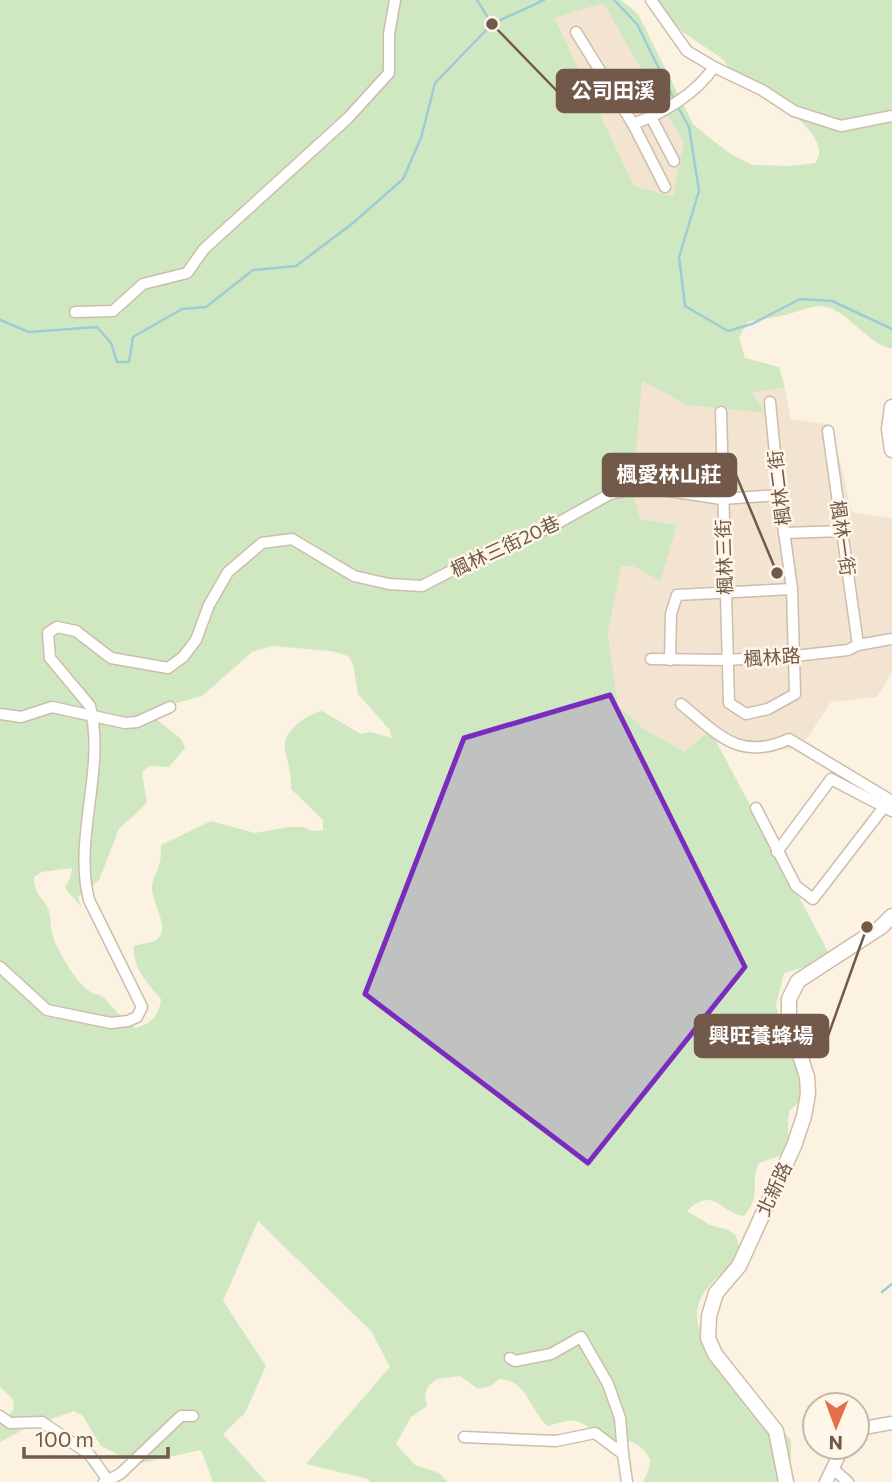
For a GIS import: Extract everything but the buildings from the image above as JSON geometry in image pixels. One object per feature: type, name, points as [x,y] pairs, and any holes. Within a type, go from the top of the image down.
[{"type":"main road","points":[[892,407],[889,429],[892,450]]},
{"type":"main road","name":"北新路","points":[[786,1482],[776,1431],[715,1354],[708,1338],[709,1316],[716,1293],[739,1266],[794,1146],[804,1116],[808,1094],[807,1077],[789,1020],[789,999],[798,981],[881,927],[892,916]]},
{"type":"street","points":[[75,312],[113,312],[143,284],[187,273],[204,249],[348,118],[389,73],[389,34],[395,0]]},
{"type":"street","points":[[650,0],[687,51],[762,90],[794,111],[841,126],[892,116]]},
{"type":"street","points":[[576,32],[632,124],[665,187]]},
{"type":"street","points":[[632,124],[651,117],[690,94],[705,81],[714,67]]},
{"type":"street","points":[[651,117],[674,161]]},
{"type":"street","name":"楓林二街","points":[[770,402],[792,589],[795,656]]},
{"type":"street","name":"楓林三街","points":[[721,412],[729,703],[746,715],[768,709],[795,694],[795,656]]},
{"type":"street","name":"楓林一街","points":[[828,431],[858,645]]},
{"type":"street","name":"楓林三街20巷","points":[[92,714],[90,706],[50,658],[48,633],[57,627],[75,631],[111,658],[168,668],[183,657],[196,640],[209,605],[228,572],[262,543],[292,539],[354,576],[389,584],[422,586],[497,547],[547,529],[611,494],[651,485],[669,491],[722,499]]},
{"type":"street","points":[[722,499],[779,495]]},
{"type":"street","points":[[784,533],[843,531]]},
{"type":"street","points":[[670,660],[671,614],[677,594],[792,589]]},
{"type":"street","name":"楓林路","points":[[651,659],[727,660],[795,656],[848,650],[858,645],[892,639]]},
{"type":"street","points":[[681,704],[726,741],[748,747],[771,747],[789,739],[889,806]]},
{"type":"street","points":[[0,714],[21,717],[52,707],[124,723],[137,722],[170,708]]},
{"type":"street","points":[[0,967],[47,1010],[111,1024],[137,1017],[142,1007],[89,900],[85,883],[94,751],[92,714]]},
{"type":"street","points":[[776,852],[831,779],[889,806]]},
{"type":"street","points":[[756,808],[776,852],[796,886],[813,899],[889,806]]},
{"type":"street","points":[[510,1358],[514,1361],[551,1354],[581,1337],[608,1384],[620,1418],[627,1482]]},
{"type":"street","points":[[0,1416],[10,1423],[42,1422],[89,1454],[106,1481],[120,1474],[181,1416],[193,1416]]},
{"type":"street","points":[[871,1427],[892,1423]]},
{"type":"street","points":[[464,1437],[556,1441],[595,1433],[623,1454]]},
{"type":"street","points":[[826,1482],[836,1461]]},
{"type":"street","points":[[832,1468],[848,1482]]},
{"type":"highlighted area","points":[[610,695],[745,967],[588,1163],[365,994],[464,738]]},
{"type":"shaded area","points":[[603,3],[685,144],[674,196],[634,186],[555,17]]},
{"type":"shaded area","points":[[642,380],[687,405],[764,413],[751,391],[785,388],[791,419],[831,425],[852,512],[892,518],[892,672],[877,697],[831,702],[800,749],[745,751],[710,730],[685,752],[643,728],[618,706],[608,633],[621,565],[633,566],[677,525],[640,519],[633,493]]},
{"type":"green space","points":[[0,0],[621,0],[638,14],[693,124],[731,154],[752,165],[790,166],[815,163],[818,158],[819,148],[807,127],[772,97],[727,66],[724,60],[674,26],[652,0],[892,0],[892,349],[877,342],[831,308],[818,306],[748,322],[739,338],[745,358],[779,367],[785,388],[752,392],[765,413],[687,405],[642,381],[633,492],[640,519],[677,525],[660,581],[633,566],[621,566],[608,633],[618,706],[643,728],[685,752],[710,730],[832,959],[784,973],[776,1005],[786,1043],[799,1067],[805,1097],[790,1110],[788,1153],[759,1163],[753,1202],[744,1216],[711,1200],[704,1200],[687,1211],[710,1225],[729,1230],[736,1236],[742,1255],[703,1294],[697,1313],[698,1325],[755,1409],[778,1426],[791,1440],[791,1482],[643,1482],[650,1459],[636,1444],[624,1440],[603,1439],[578,1422],[567,1421],[548,1426],[517,1385],[499,1379],[491,1386],[478,1389],[460,1376],[437,1379],[428,1386],[425,1395],[427,1406],[411,1417],[396,1444],[415,1465],[439,1473],[448,1482],[370,1482],[368,1479],[306,1464],[390,1367],[371,1331],[258,1221],[223,1301],[266,1366],[245,1413],[223,1434],[266,1482],[213,1482],[201,1450],[137,1464],[101,1446],[83,1416],[74,1411],[26,1428],[0,1442],[0,1426],[14,1409],[13,1399],[0,1387]],"holes":[[[603,3],[684,143],[673,196],[634,186],[555,18]],[[272,646],[331,651],[348,656],[353,664],[358,694],[390,730],[392,738],[371,732],[361,734],[322,711],[309,716],[291,731],[285,743],[285,750],[291,789],[323,820],[323,830],[288,827],[255,833],[211,821],[161,845],[160,862],[152,888],[162,930],[156,940],[134,946],[138,968],[161,999],[153,1018],[135,1028],[102,996],[84,986],[72,972],[54,940],[49,911],[37,893],[34,877],[42,872],[72,868],[65,888],[82,908],[78,897],[99,880],[119,829],[147,803],[142,772],[149,766],[169,767],[185,748],[181,739],[155,718],[166,706],[202,696],[252,652]]]},
{"type":"waterway","points":[[477,0],[492,24],[544,0]]},
{"type":"waterway","points":[[614,0],[637,24],[675,101]]},
{"type":"waterway","points":[[0,320],[29,332],[97,327],[111,343],[117,362],[129,362],[133,337],[182,309],[206,307],[253,270],[296,266],[353,223],[403,179],[421,138],[435,83],[492,24]]},
{"type":"waterway","points":[[678,107],[689,127],[699,191],[679,257],[685,306],[728,331],[752,324],[800,299],[832,301],[892,329]]},
{"type":"waterway","points":[[882,1292],[892,1284]]},
{"type":"place","name":"公司田溪","points":[[492,24]]},
{"type":"place","name":"楓愛林山莊","points":[[777,573]]},
{"type":"place","name":"興旺養蜂場","points":[[867,927]]}]
